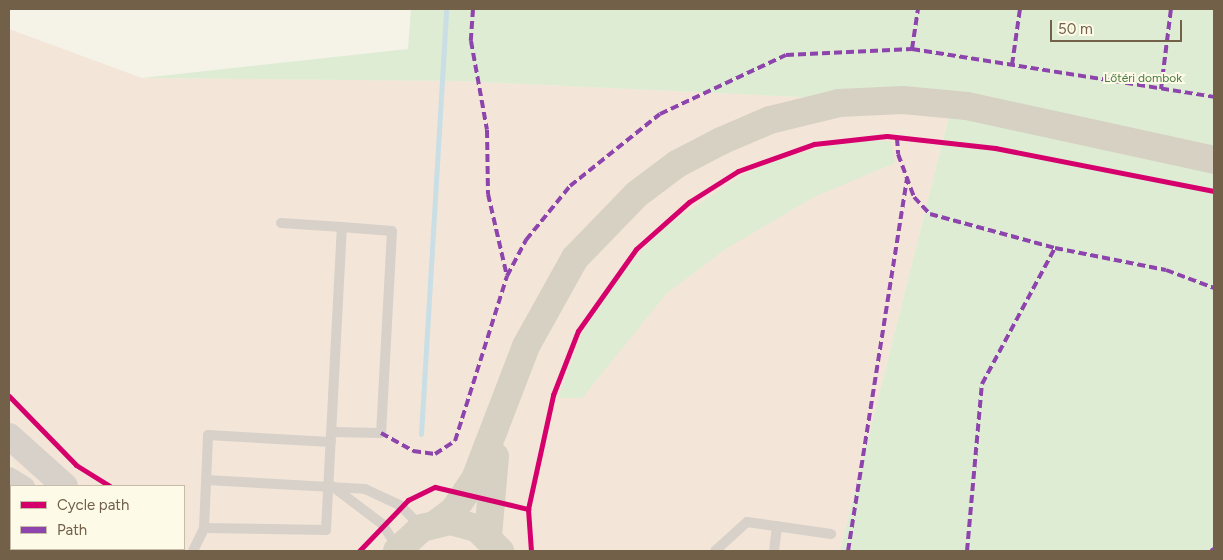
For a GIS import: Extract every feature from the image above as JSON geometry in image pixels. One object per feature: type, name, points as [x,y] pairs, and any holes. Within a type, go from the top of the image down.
[{"type":"main road","points":[[397,551],[466,494],[502,418],[539,318],[562,277],[596,234],[677,164],[770,120],[840,103],[928,102],[1214,160]]},
{"type":"main road","points":[[494,544],[490,487],[502,418]]},
{"type":"main road","points":[[9,436],[64,485]]},
{"type":"main road","points":[[429,525],[464,524],[494,544]]},
{"type":"street","points":[[9,476],[23,485]]},
{"type":"lane","points":[[193,551],[204,528],[208,435],[331,437],[381,433],[392,231],[281,223]]},
{"type":"lane","points":[[204,528],[326,530],[330,486],[342,227]]},
{"type":"lane","points":[[206,480],[365,489],[401,506],[429,525]]},
{"type":"lane","points":[[330,486],[382,524],[392,539],[393,551]]},
{"type":"lane","points":[[715,551],[747,522],[831,534]]},
{"type":"lane","points":[[774,551],[777,526]]},
{"type":"shaded area","points":[[9,29],[142,78],[459,81],[952,104],[840,551],[62,551],[185,550],[185,485],[25,485],[9,456]]},
{"type":"shaded area","points":[[9,456],[25,485],[10,485],[10,550],[62,551],[9,551]]},
{"type":"green space","name":"Lőtéri dombok","points":[[411,9],[1214,9],[1214,551],[840,551],[952,104],[459,81],[142,78],[408,49]]},
{"type":"green space","points":[[844,141],[891,141],[895,163],[816,196],[727,248],[666,294],[582,398],[558,398],[582,334],[618,277],[663,228],[742,175],[775,160]]},
{"type":"waterway","points":[[421,434],[446,9]]},
{"type":"marked path","points":[[473,9],[471,41],[487,130],[488,194],[507,276]]},
{"type":"marked path","points":[[912,49],[918,9]]},
{"type":"marked path","points":[[1012,65],[1020,9]]},
{"type":"marked path","points":[[1161,89],[1171,9]]},
{"type":"marked path","points":[[381,433],[413,451],[435,454],[455,441],[507,276],[526,240],[570,186],[660,114],[786,55],[912,49],[1214,97]]},
{"type":"marked path","points":[[897,138],[898,154],[914,197],[930,214],[1055,248]]},
{"type":"marked path","points":[[848,551],[907,178]]},
{"type":"marked path","points":[[967,551],[982,384],[1055,248],[1166,270],[1214,288]]},
{"type":"cycle path","points":[[531,551],[528,509],[553,395],[578,331],[636,249],[689,202],[738,171],[814,144],[887,136],[995,148],[1214,191]]},
{"type":"cycle path","points":[[9,396],[76,465],[108,485]]},
{"type":"cycle path","points":[[359,551],[408,500],[435,487],[528,509]]}]
